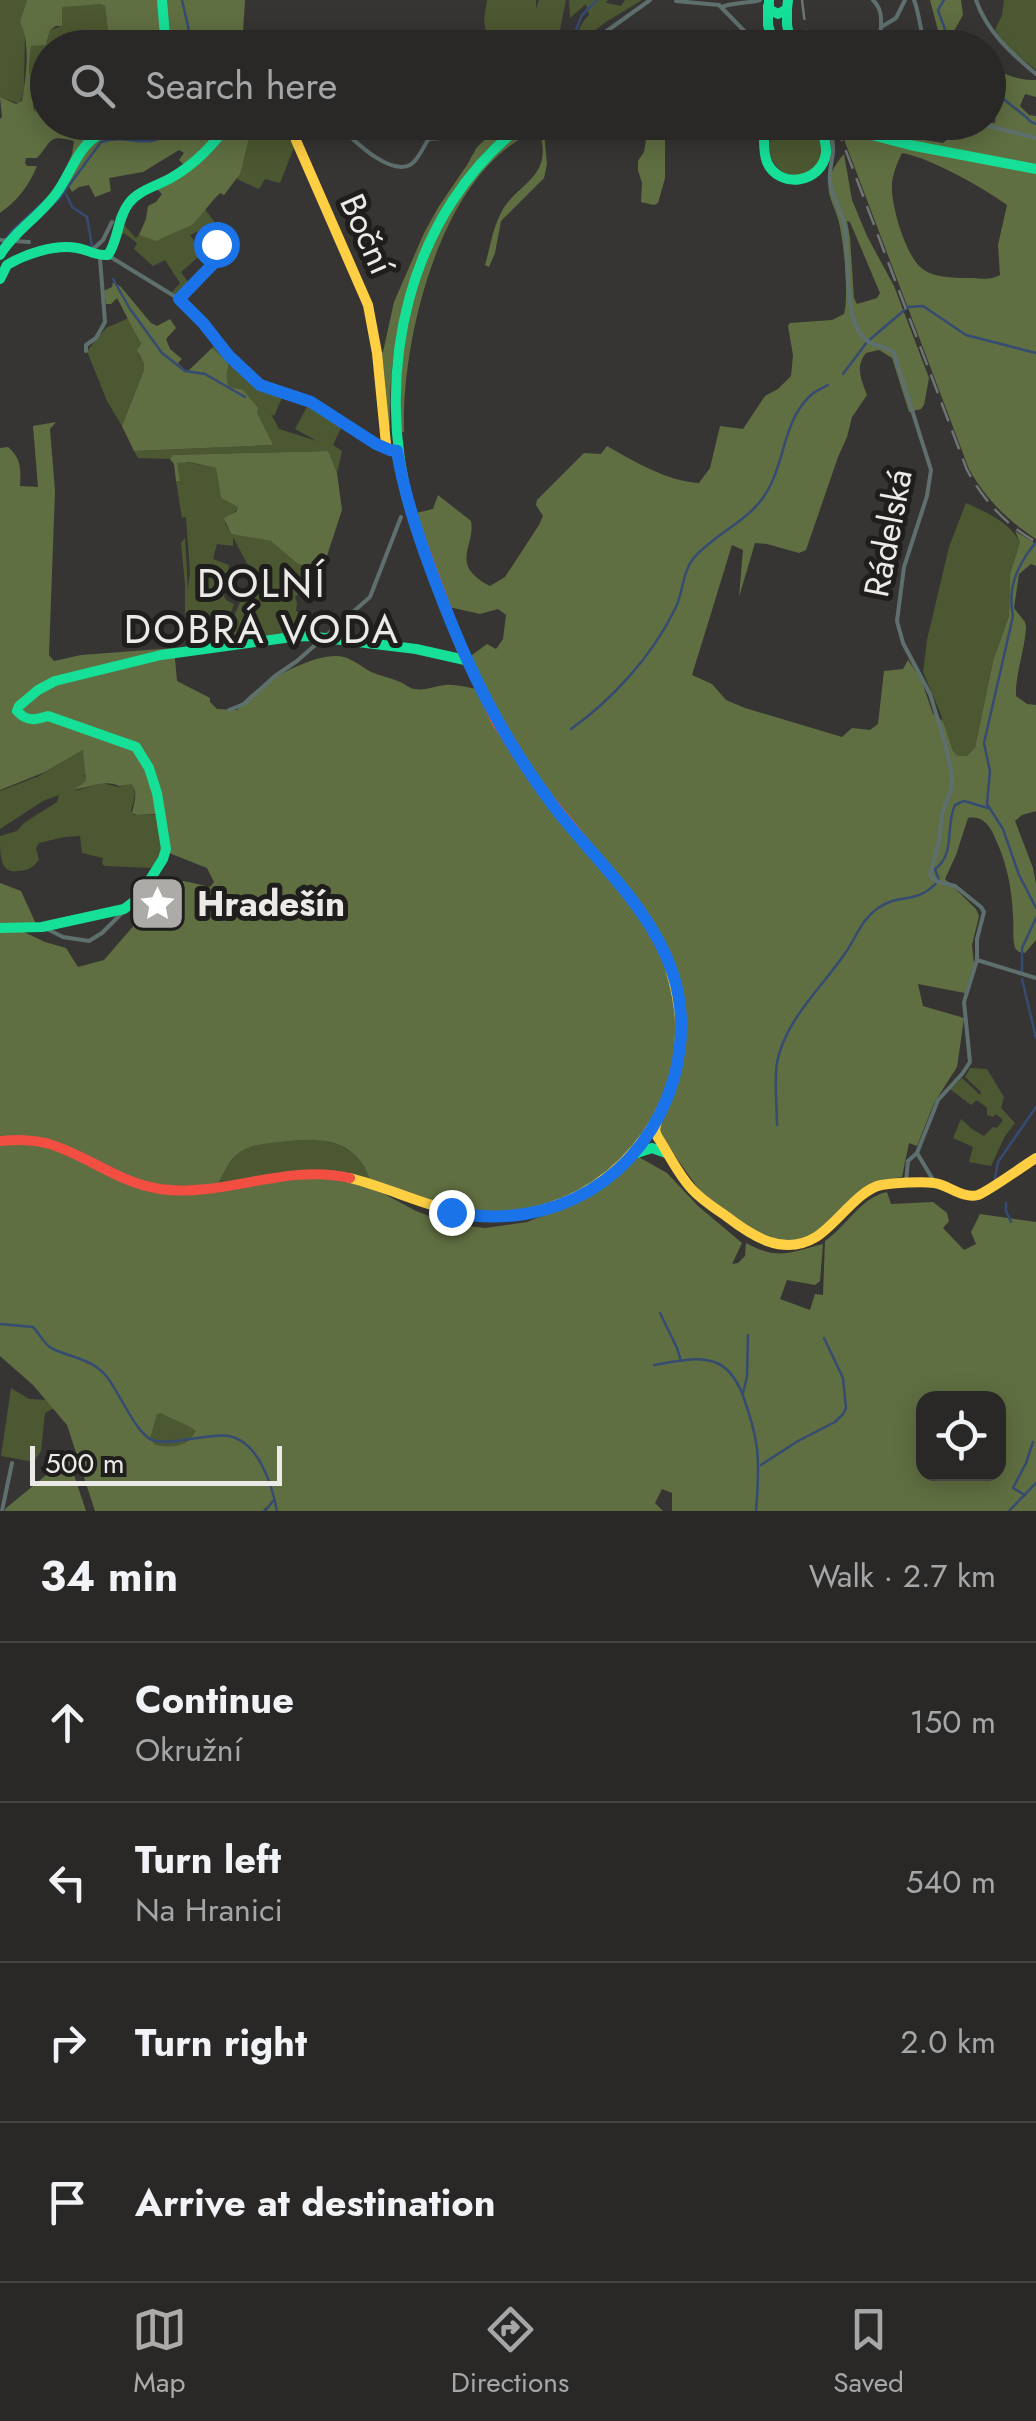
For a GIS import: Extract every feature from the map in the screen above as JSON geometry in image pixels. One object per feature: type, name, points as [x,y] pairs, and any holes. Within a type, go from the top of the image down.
[{"type":"main road","points":[[162,0],[164,30]]},
{"type":"main road","points":[[777,7],[788,30]]},
{"type":"main road","points":[[0,255],[4,240],[51,200],[93,140]]},
{"type":"main road","points":[[0,279],[7,265],[18,259],[61,248],[99,255],[116,245],[122,215],[131,200],[182,171],[216,140]]},
{"type":"main road","name":"Boční","points":[[296,140],[368,305],[392,450]]},
{"type":"main road","points":[[504,140],[470,175],[442,218],[420,266],[397,356],[392,450],[416,530],[465,660],[507,740],[557,810],[651,926],[666,956],[679,997],[681,1038],[673,1081],[657,1120],[654,1142]]},
{"type":"main road","points":[[766,141],[766,157],[772,170],[784,178],[798,180],[812,176],[823,162],[825,140]]},
{"type":"main road","points":[[888,140],[1036,169]]},
{"type":"main road","points":[[0,928],[42,926],[124,909],[144,889],[164,859],[166,849],[157,794],[149,768],[136,747],[48,716],[27,720],[17,711],[38,690],[55,682],[161,655],[292,637],[411,649],[465,660]]},
{"type":"main road","points":[[0,1140],[25,1138],[52,1143],[126,1179],[162,1190],[200,1190],[290,1174],[323,1173],[362,1181],[451,1212],[492,1217],[530,1214],[575,1199],[654,1142]]},
{"type":"main road","points":[[654,1142],[711,1207],[751,1235],[784,1246],[808,1242],[868,1190],[881,1185],[935,1183],[977,1196],[1036,1158]]},
{"type":"street","points":[[608,30],[650,0]]},
{"type":"street","points":[[872,0],[881,14],[881,28]]},
{"type":"street","points":[[881,28],[898,16],[904,0]]},
{"type":"street","points":[[914,0],[922,30]]},
{"type":"street","points":[[976,0],[992,30]]},
{"type":"street","points":[[676,1],[715,4],[744,30]]},
{"type":"street","points":[[722,7],[777,7]]},
{"type":"street","points":[[881,14],[892,21]]},
{"type":"street","points":[[1006,47],[1036,74]]},
{"type":"street","points":[[1006,130],[1036,138]]},
{"type":"street","points":[[354,140],[375,158],[402,166],[412,164],[428,140]]},
{"type":"street","name":"Rádelská","points":[[833,140],[830,178],[844,223],[852,318],[869,344],[894,353],[932,470],[904,567],[898,627],[902,643],[922,676],[945,743],[952,779],[930,875],[936,881],[955,886],[982,909],[977,960]]},
{"type":"street","points":[[86,351],[86,345],[96,338],[105,322],[99,255],[112,222]]},
{"type":"street","points":[[179,299],[213,264],[207,253],[216,244],[219,224]]},
{"type":"street","points":[[4,240],[29,242]]},
{"type":"street","points":[[99,255],[179,299],[256,383],[322,408],[361,436],[392,450]]},
{"type":"street","points":[[229,710],[244,704],[372,594],[401,517]]},
{"type":"street","points":[[42,926],[63,937],[89,941],[124,909]]},
{"type":"street","points":[[906,1182],[908,1161],[917,1153],[938,1100],[970,1062],[964,1002],[977,960],[1036,978]]},
{"type":"street","points":[[917,1153],[935,1183]]},
{"type":"street","points":[[2,1511],[12,1463]]},
{"type":"green space","points":[[0,0],[27,0],[22,27],[24,89],[20,104],[0,97]]},
{"type":"green space","points":[[27,0],[245,0],[243,30],[108,30],[105,6],[100,4],[62,7],[62,26],[30,30],[30,140],[52,140],[37,158],[26,158],[27,166],[37,166],[34,173],[22,193],[0,213],[0,97],[16,104],[22,101],[27,50],[20,22]]},
{"type":"green space","points":[[487,0],[536,0],[536,9],[539,0],[566,0],[559,30],[486,30]]},
{"type":"green space","points":[[569,0],[608,0],[606,3],[621,6],[625,0],[642,0],[595,30],[579,30],[589,15],[586,4],[570,18]]},
{"type":"green space","points":[[930,0],[961,0],[963,15],[955,30],[938,30]]},
{"type":"green space","points":[[1004,0],[1036,0],[1036,70],[1008,48],[1006,30],[995,30]]},
{"type":"green space","points":[[105,6],[108,30],[50,30],[62,26],[62,7]]},
{"type":"green space","points":[[1006,74],[1036,80],[1036,97],[1025,94],[1020,106],[1036,116],[1036,165],[904,140],[1006,140]]},
{"type":"green space","points":[[69,140],[248,140],[240,174],[224,195],[220,193],[190,226],[157,241],[139,235],[148,206],[162,194],[156,188],[187,168],[179,160],[184,153],[179,150],[143,172],[109,178],[111,191],[95,197],[89,185],[72,192],[63,175],[74,141]]},
{"type":"green space","points":[[248,140],[289,140],[295,145],[280,183],[265,179],[259,189],[237,179]]},
{"type":"green space","points":[[485,140],[498,140],[458,186],[435,222],[418,260],[396,342],[390,428],[386,428],[378,356],[383,352],[394,302],[424,233]]},
{"type":"green space","points":[[510,140],[521,140],[505,149],[477,179],[453,217],[434,259],[410,350],[404,432],[399,433],[398,380],[404,336],[424,266],[457,200]]},
{"type":"green space","points":[[541,140],[545,140],[544,178],[501,221],[489,267],[485,265],[502,211],[539,169]]},
{"type":"green space","points":[[646,140],[665,140],[665,178],[654,205],[641,202],[638,161]]},
{"type":"green space","points":[[820,140],[821,156],[807,174],[786,174],[771,156],[770,142]]},
{"type":"green space","points":[[844,140],[872,140],[1036,173],[1036,539],[998,508],[969,469]],"holes":[[[902,153],[927,161],[1007,205],[998,245],[1000,275],[985,279],[946,277],[924,270],[911,255],[896,216],[893,175]]]},
{"type":"green space","points":[[844,154],[852,200],[894,286],[929,378],[924,405],[909,412],[892,358],[879,350],[866,353],[860,368],[867,395],[852,417],[806,550],[799,553],[755,543],[739,597],[743,550],[732,545],[692,675],[712,684],[726,700],[745,708],[842,737],[852,728],[870,730],[878,724],[884,671],[903,669],[908,660],[921,679],[933,714],[943,721],[953,751],[958,756],[967,756],[975,748],[993,661],[1009,616],[1010,574],[1020,542],[1015,531],[1036,544],[1036,566],[1031,564],[1019,574],[1014,608],[1026,627],[1016,696],[1036,705],[1036,811],[1015,821],[1036,884],[1036,940],[1025,953],[1015,948],[1010,886],[1000,849],[986,823],[968,818],[945,879],[979,916],[972,945],[974,964],[965,993],[918,984],[923,1006],[964,1018],[957,1067],[934,1103],[917,1146],[909,1143],[902,1177],[878,1181],[821,1230],[795,1242],[763,1240],[708,1202],[662,1138],[660,1122],[677,1082],[685,1039],[683,1000],[670,955],[510,738],[468,658],[487,644],[496,649],[503,639],[506,615],[498,609],[480,614],[449,607],[416,513],[433,509],[438,495],[471,521],[467,562],[477,578],[490,586],[505,577],[539,525],[543,516],[537,500],[584,453],[601,454],[607,446],[663,475],[699,483],[710,468],[720,426],[743,429],[765,396],[791,376],[790,323],[832,320],[844,314],[844,253],[828,186]],"holes":[[[847,221],[880,293],[877,298],[857,304]]]},
{"type":"green space","points":[[204,208],[216,224],[215,244],[201,230],[190,235],[203,253],[181,272],[190,285],[176,295],[172,292],[180,283],[165,260],[153,266],[134,249],[137,243],[124,233],[121,237],[123,224],[136,238],[158,236],[184,227]]},
{"type":"green space","points":[[113,282],[151,323],[157,326],[170,319],[176,328],[166,339],[187,372],[212,348],[221,356],[228,365],[229,387],[243,390],[258,408],[273,445],[134,451],[122,426],[144,364],[137,350],[141,344],[117,298],[106,304],[104,291]]},
{"type":"green space","points":[[129,318],[141,345],[138,354],[144,370],[122,426],[107,401],[87,351],[106,328]]},
{"type":"green space","points":[[217,343],[254,381],[284,393],[274,416],[271,414],[279,429],[317,441],[295,429],[309,403],[343,424],[333,445],[342,451],[337,473],[327,451],[138,458],[134,451],[273,445],[229,388],[228,365],[212,348]]},
{"type":"green space","points":[[56,422],[50,429],[55,491],[49,655],[54,661],[81,655],[174,648],[177,681],[210,698],[217,709],[237,710],[269,681],[302,664],[332,656],[348,658],[414,689],[449,685],[476,689],[504,741],[636,912],[658,947],[676,1001],[676,1057],[664,1098],[645,1134],[613,1169],[586,1189],[541,1208],[493,1214],[441,1206],[370,1180],[364,1166],[345,1147],[320,1140],[249,1147],[233,1159],[217,1185],[182,1186],[137,1179],[53,1141],[0,1137],[0,883],[21,891],[36,924],[24,932],[66,948],[78,967],[104,960],[163,888],[184,881],[210,887],[214,882],[207,868],[164,851],[157,814],[132,813],[135,794],[131,784],[75,789],[86,781],[83,750],[45,772],[0,790],[0,448],[8,447],[16,455],[20,486],[38,487],[33,426]]},
{"type":"green space","points":[[328,451],[337,473],[342,510],[322,571],[298,564],[271,541],[231,534],[224,518],[238,507],[221,498],[216,468],[177,463],[180,481],[176,481],[170,459],[173,455]]},
{"type":"green space","points":[[176,463],[216,468],[221,498],[239,509],[225,523],[231,534],[272,541],[298,564],[322,571],[319,588],[301,586],[295,597],[296,611],[310,618],[304,633],[233,642],[233,618],[251,584],[252,573],[233,537],[233,546],[217,544],[213,559],[229,565],[224,597],[234,604],[228,621],[185,617],[181,543],[185,538],[188,589],[190,573],[186,517],[182,518],[176,481]]},
{"type":"green space","points":[[966,503],[1003,523],[1020,542],[1010,574],[1009,616],[993,661],[975,748],[967,757],[953,751],[923,672],[949,547]]},
{"type":"green space","points":[[83,750],[87,781],[75,791],[102,783],[118,787],[131,783],[134,815],[158,815],[161,857],[152,868],[105,866],[103,858],[82,853],[80,836],[64,837],[39,843],[39,860],[28,869],[8,869],[1,856],[0,836],[17,831],[57,802],[59,795],[0,829],[0,791],[39,776]]},
{"type":"green space","points":[[970,1068],[987,1069],[1004,1097],[1001,1108],[1015,1123],[991,1166],[969,1162],[973,1147],[953,1138],[961,1119],[984,1136],[1003,1120],[996,1114],[987,1115],[987,1108],[977,1100],[971,1105],[950,1089],[962,1078],[980,1095],[965,1077]]},
{"type":"green space","points":[[305,1138],[327,1141],[353,1153],[370,1180],[217,1185],[241,1150]]},
{"type":"green space","points":[[0,1144],[39,1144],[154,1192],[290,1177],[334,1178],[375,1189],[437,1219],[485,1228],[527,1222],[577,1202],[618,1175],[637,1156],[667,1173],[742,1243],[732,1264],[745,1256],[746,1243],[776,1253],[823,1244],[820,1281],[815,1285],[787,1280],[780,1299],[810,1310],[815,1294],[823,1295],[825,1241],[877,1195],[887,1192],[891,1204],[933,1202],[947,1213],[949,1221],[943,1228],[964,1250],[976,1244],[971,1232],[980,1214],[1036,1222],[1036,1511],[672,1511],[672,1493],[662,1489],[655,1503],[663,1511],[267,1511],[266,1507],[263,1511],[95,1511],[67,1425],[33,1385],[0,1356]],"holes":[[[157,1414],[196,1431],[178,1446],[155,1445],[150,1438]]]},
{"type":"green space","points":[[65,1346],[201,1431],[187,1482],[138,1501],[56,1407],[45,1413],[41,1451],[34,1462],[1,1456],[11,1388],[29,1399],[48,1400]]},
{"type":"green space","points":[[68,1457],[86,1511],[5,1511],[5,1509]]},
{"type":"waterway","points":[[182,0],[189,30]]},
{"type":"waterway","points":[[576,30],[582,15],[597,0]]},
{"type":"waterway","points":[[944,0],[938,10],[945,30]]},
{"type":"waterway","points":[[1006,101],[1036,124]]},
{"type":"waterway","points":[[55,202],[101,142],[108,140]]},
{"type":"waterway","points":[[136,140],[154,140]]},
{"type":"waterway","points":[[66,194],[72,207],[87,217],[92,246]]},
{"type":"waterway","points":[[0,247],[47,199]]},
{"type":"waterway","points":[[113,279],[162,353],[185,371],[205,374],[245,397]]},
{"type":"waterway","points":[[843,374],[867,342],[908,307],[923,306],[966,335],[1036,353]]},
{"type":"waterway","points":[[571,729],[602,704],[643,660],[675,609],[693,559],[759,503],[772,481],[800,407],[828,385]]},
{"type":"waterway","points":[[1036,542],[1019,567],[1013,586],[1013,616],[984,743],[990,771],[987,804],[1003,829],[1036,908]]},
{"type":"waterway","points":[[777,1125],[777,1063],[796,1018],[872,913],[886,903],[923,893],[939,880],[935,869],[946,856],[955,805],[964,801],[988,808]]},
{"type":"waterway","points":[[1022,971],[1022,948],[1036,918]]},
{"type":"waterway","points":[[1022,979],[1036,1038]]},
{"type":"waterway","points":[[995,1179],[998,1162],[1036,1107]]},
{"type":"waterway","points":[[1006,1203],[1011,1222]]},
{"type":"waterway","points":[[660,1313],[681,1361]]},
{"type":"waterway","points":[[0,1324],[33,1327],[50,1347],[95,1366],[107,1377],[139,1429],[152,1440],[171,1442],[220,1435],[239,1440],[262,1466],[277,1511]]},
{"type":"waterway","points":[[743,1393],[748,1335]]},
{"type":"waterway","points":[[761,1465],[835,1422],[846,1408],[843,1378],[824,1338]]},
{"type":"waterway","points":[[654,1365],[702,1360],[717,1363],[732,1376],[742,1393],[755,1438],[756,1511]]},
{"type":"waterway","points":[[1025,1495],[1013,1488],[1033,1442]]},
{"type":"waterway","points":[[1009,1511],[1036,1483]]},
{"type":"waterway","points":[[265,1511],[273,1501]]},
{"type":"railway","points":[[802,0],[806,30]]},
{"type":"railway","points":[[842,140],[967,470],[996,511],[1036,542]]},
{"type":"traffic: fast","points":[[162,0],[164,30]]},
{"type":"traffic: fast","points":[[769,0],[769,9],[778,14],[787,9],[788,0]]},
{"type":"traffic: fast","points":[[768,6],[770,30]]},
{"type":"traffic: fast","points":[[787,9],[788,30]]},
{"type":"traffic: fast","points":[[0,255],[52,200],[92,140]]},
{"type":"traffic: fast","points":[[0,279],[7,265],[50,249],[68,247],[108,255],[129,203],[188,167],[215,140]]},
{"type":"traffic: fast","points":[[411,512],[400,459],[396,405],[399,351],[409,299],[427,248],[452,201],[485,159],[506,140]]},
{"type":"traffic: fast","points":[[764,140],[767,162],[781,177],[790,179],[817,171],[826,153],[824,140]]},
{"type":"traffic: fast","points":[[891,140],[1036,169]]},
{"type":"traffic: fast","points":[[0,928],[42,927],[124,909],[144,889],[166,849],[157,793],[149,768],[136,747],[48,716],[24,717],[17,711],[19,706],[38,690],[55,681],[161,655],[292,637],[416,649],[465,660]]},
{"type":"traffic: fast","points":[[634,1154],[652,1148],[666,1153]]},
{"type":"traffic: slow","points":[[296,140],[368,305],[386,444],[387,449],[397,451]]},
{"type":"traffic: slow","points":[[350,1178],[437,1207],[491,1216],[528,1213],[563,1203],[594,1186],[623,1163],[646,1135],[664,1104],[676,1069],[679,1013],[667,957]]},
{"type":"traffic: slow","points":[[657,1121],[657,1136],[694,1191],[746,1231],[780,1244],[804,1243],[816,1237],[872,1188],[929,1182],[966,1195],[978,1195],[1036,1158]]},
{"type":"traffic: jam","points":[[411,512],[461,648],[497,723],[539,786],[644,916],[667,957]]},
{"type":"traffic: jam","points":[[0,1141],[46,1143],[130,1181],[160,1189],[208,1189],[302,1175],[350,1178]]},
{"type":"place","name":"Hradešín","points":[[158,904]]},
{"type":"district","name":"DOLNÍ DOBRÁ VODA","points":[[262,606]]},
{"type":"route","points":[[216,244],[207,253],[213,264],[179,299],[260,385],[311,402],[361,436],[397,451],[416,530],[479,687],[507,740],[532,776],[651,926],[677,989],[681,1038],[673,1081],[648,1136],[627,1162],[588,1192],[542,1211],[492,1217],[451,1212]]}]
